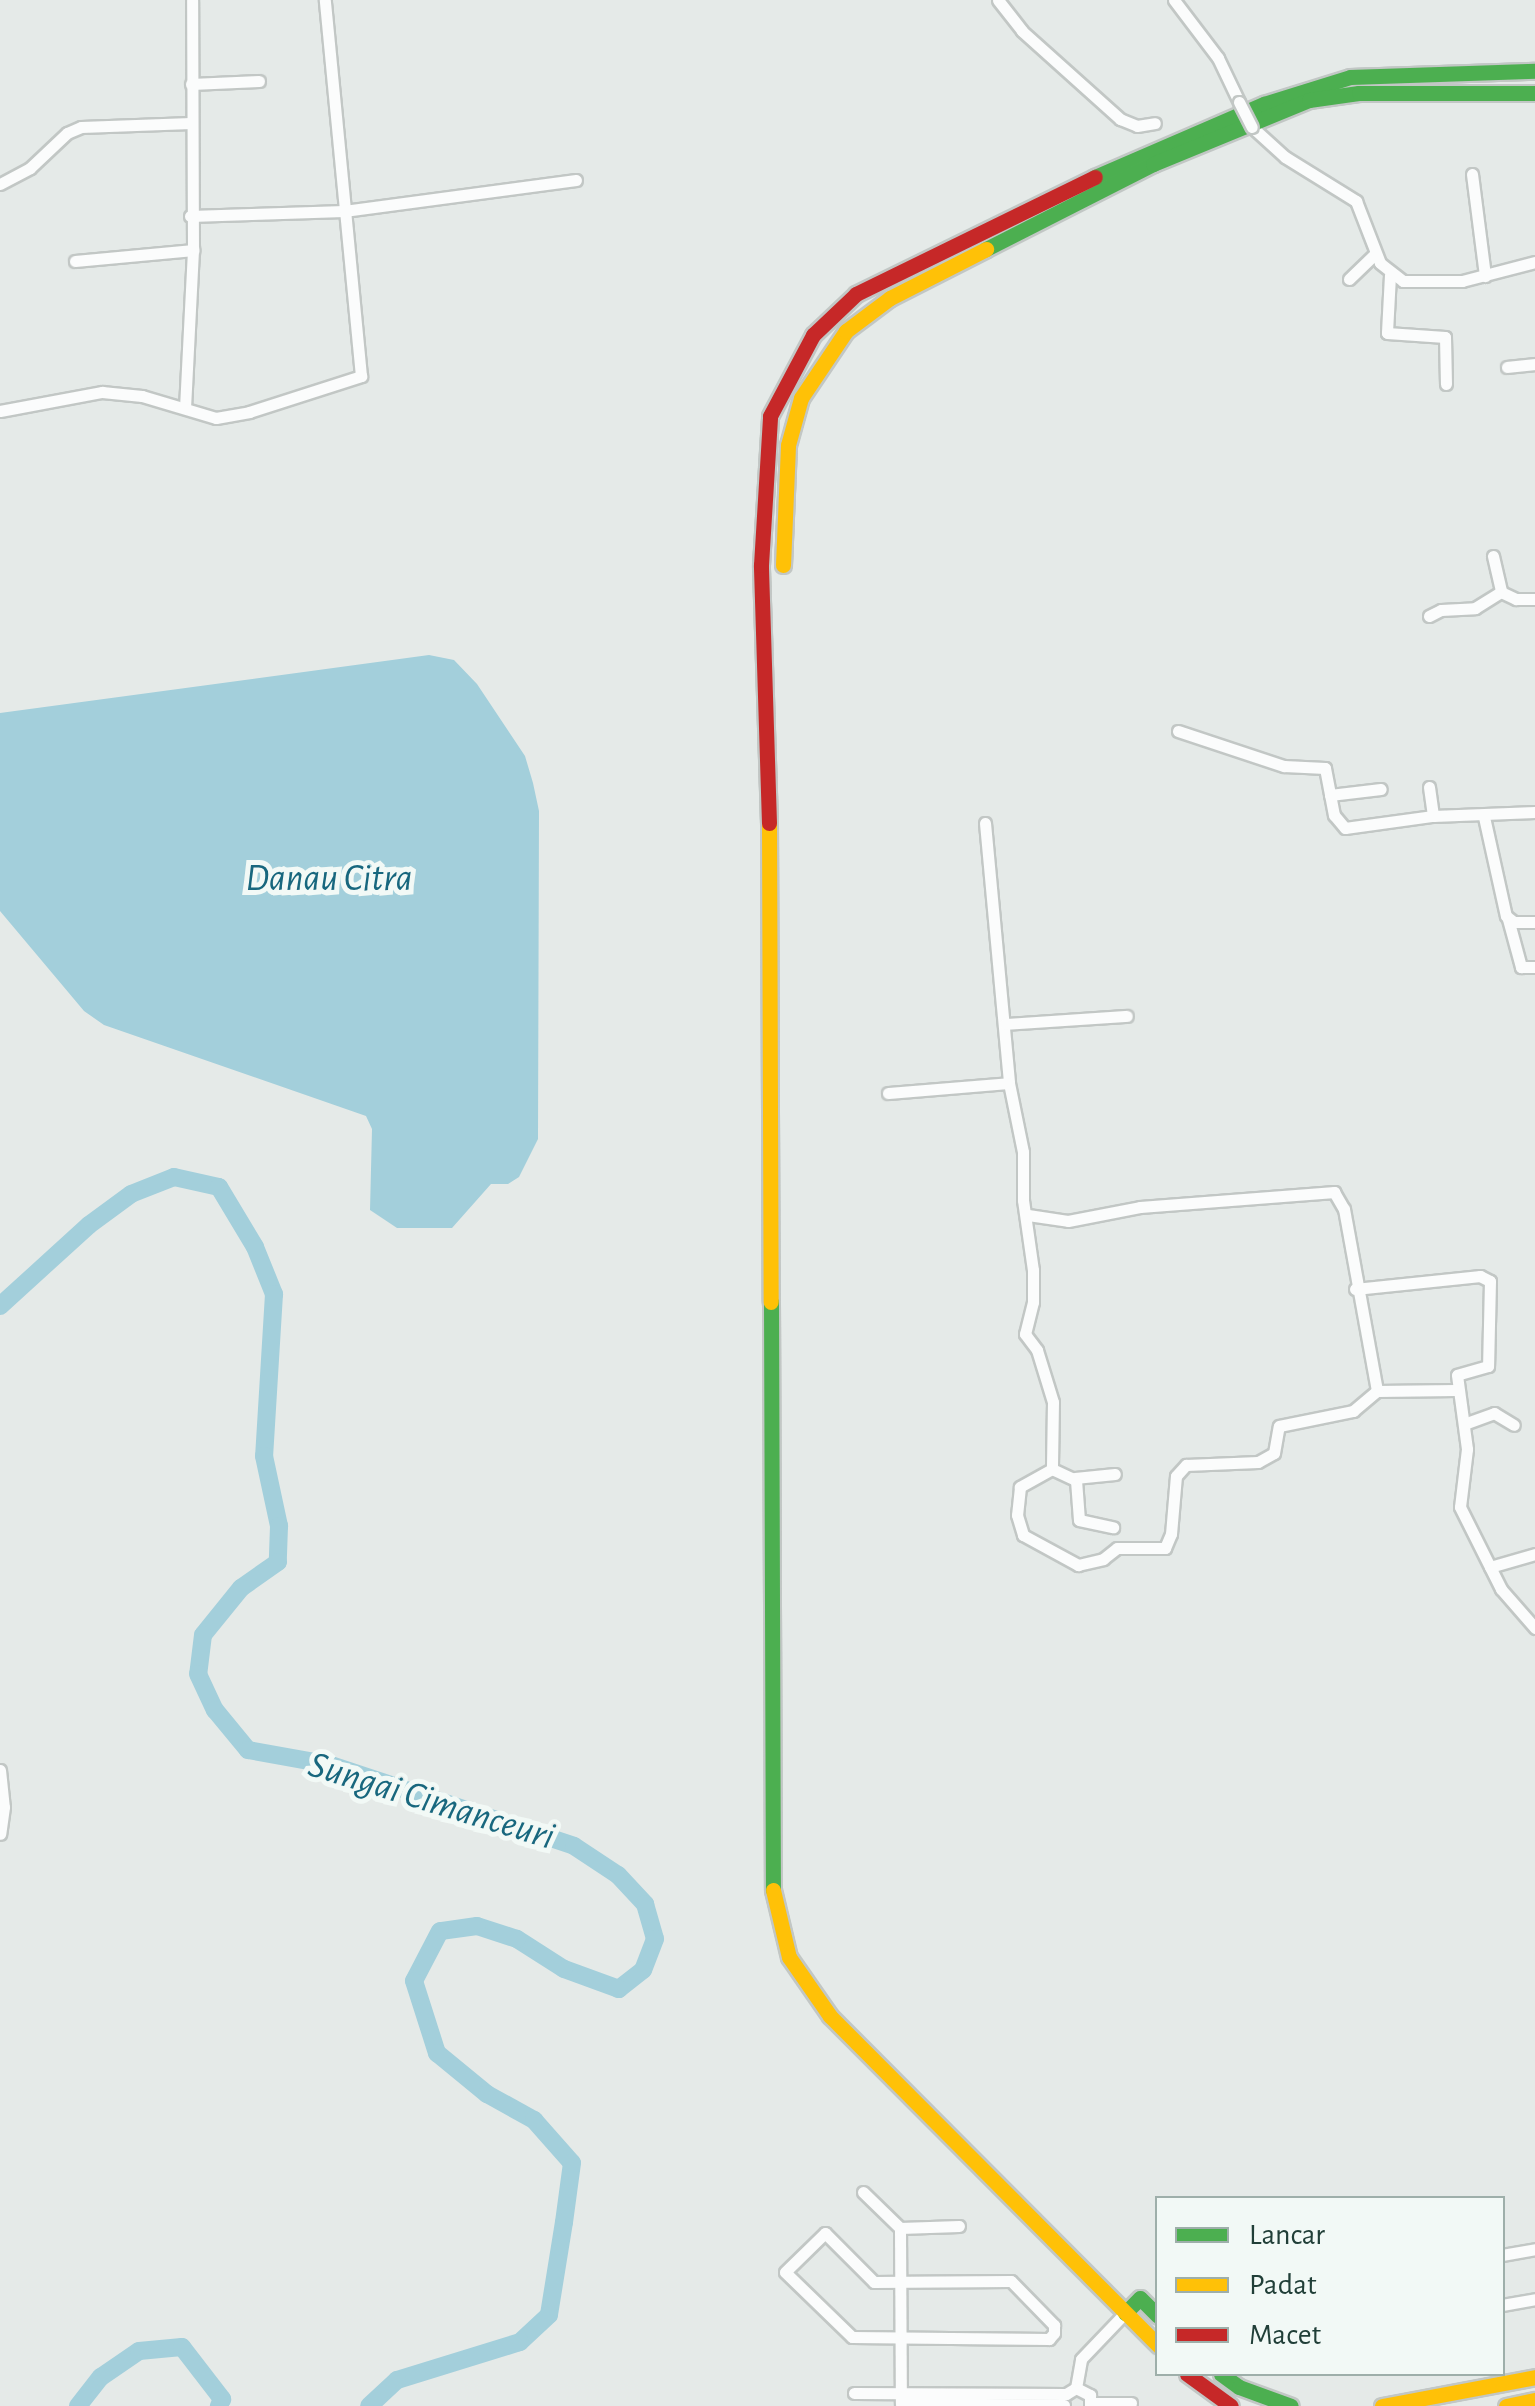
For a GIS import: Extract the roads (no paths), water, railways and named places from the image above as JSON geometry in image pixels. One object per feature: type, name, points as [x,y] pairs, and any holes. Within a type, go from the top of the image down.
[{"type":"street","points":[[186,408],[194,250],[190,216],[192,0]]},
{"type":"street","points":[[0,408],[14,410],[102,392],[186,408],[216,418],[361,376],[325,0]]},
{"type":"street","points":[[998,0],[1022,32],[1120,119],[1138,126],[1155,123]]},
{"type":"street","points":[[1174,0],[1218,58],[1252,128],[1285,157],[1356,201],[1374,254],[1390,275],[1403,281],[1437,282],[1484,276],[1535,262]]},
{"type":"street","points":[[1155,2342],[830,2016],[789,1957],[773,1899],[768,693],[761,565],[765,452],[781,389],[812,336],[830,315],[880,279],[1149,152],[1306,89],[1384,72],[1535,71]]},
{"type":"street","points":[[191,84],[259,81]]},
{"type":"street","points":[[783,564],[791,423],[814,372],[846,331],[869,312],[1153,164],[1199,149],[1266,115],[1324,97],[1535,93]]},
{"type":"street","points":[[0,184],[30,168],[60,139],[81,127],[191,123]]},
{"type":"street","points":[[1472,174],[1484,276]]},
{"type":"street","points":[[190,216],[344,210],[576,180]]},
{"type":"street","points":[[75,261],[194,250]]},
{"type":"street","points":[[1349,279],[1374,254]]},
{"type":"street","points":[[1390,275],[1387,333],[1445,337],[1446,384]]},
{"type":"street","points":[[1507,367],[1535,364]]},
{"type":"street","points":[[765,452],[787,452]]},
{"type":"street","points":[[1493,556],[1501,592]]},
{"type":"street","points":[[1501,592],[1516,599],[1535,598]]},
{"type":"street","points":[[1429,616],[1441,610],[1475,608],[1501,592]]},
{"type":"street","points":[[1178,730],[1284,766],[1324,768],[1334,814],[1345,828],[1434,816],[1535,812]]},
{"type":"street","points":[[1429,787],[1434,816]]},
{"type":"street","points":[[1330,796],[1382,789]]},
{"type":"street","points":[[1484,817],[1521,966],[1535,967]]},
{"type":"street","points":[[985,823],[1009,1083],[1023,1152],[1028,1215],[1034,1291],[1025,1329],[1052,1396],[1052,1469]]},
{"type":"street","points":[[1508,919],[1535,922]]},
{"type":"street","points":[[1005,1024],[1127,1016]]},
{"type":"street","points":[[888,1094],[1009,1083]]},
{"type":"street","points":[[1028,1215],[1068,1221],[1140,1207],[1330,1191],[1338,1195],[1344,1209],[1376,1391]]},
{"type":"street","points":[[1356,1289],[1488,1278],[1488,1366],[1459,1372],[1456,1390],[1467,1464],[1460,1507],[1501,1589],[1535,1628]]},
{"type":"street","points":[[1052,1469],[1020,1487],[1018,1527],[1030,1542],[1078,1564],[1103,1559],[1117,1548],[1160,1550],[1170,1540],[1175,1481],[1181,1468],[1258,1462],[1274,1453],[1279,1426],[1353,1411],[1376,1391],[1456,1390]]},
{"type":"street","points":[[1464,1424],[1494,1413],[1514,1425]]},
{"type":"street","points":[[1052,1469],[1074,1478],[1115,1474]]},
{"type":"street","points":[[1074,1478],[1079,1488],[1079,1520],[1113,1527]]},
{"type":"street","points":[[1490,1567],[1535,1554]]},
{"type":"street","points":[[0,1774],[4,1807],[0,1834]]},
{"type":"street","points":[[864,2192],[900,2228],[901,2393]]},
{"type":"street","points":[[900,2228],[959,2226]]},
{"type":"street","points":[[825,2233],[874,2282],[1011,2282],[1054,2326],[1049,2338],[900,2338],[852,2337],[786,2272],[825,2233]]},
{"type":"street","points":[[1505,2254],[1535,2248]]},
{"type":"street","points":[[1067,2398],[1081,2359],[1140,2298],[1155,2313]]},
{"type":"street","points":[[1505,2305],[1535,2299]]},
{"type":"street","points":[[1191,2376],[1231,2406]]},
{"type":"street","points":[[1224,2376],[1239,2387],[1292,2406]]},
{"type":"street","points":[[1382,2406],[1535,2378]]},
{"type":"street","points":[[854,2393],[1067,2398],[1084,2390],[1091,2405],[1131,2403]]},
{"type":"street","points":[[1506,2406],[1535,2400]]},
{"type":"water","name":"Danau Citra","points":[[429,655],[454,660],[477,684],[525,756],[533,783],[539,811],[538,1139],[519,1177],[508,1184],[491,1184],[452,1228],[397,1228],[370,1210],[372,1129],[366,1116],[104,1025],[84,1011],[0,911],[0,713]]},
{"type":"waterway","name":"Sungai Cimanceuri","points":[[0,1306],[89,1225],[131,1194],[174,1177],[219,1187],[255,1247],[274,1294],[264,1456],[279,1526],[278,1562],[241,1588],[203,1635],[198,1674],[215,1710],[248,1750],[331,1765],[574,1846],[618,1875],[645,1904],[655,1939],[643,1970],[619,1989],[564,1969],[517,1939],[477,1926],[440,1931],[414,1981],[437,2053],[487,2094],[534,2120],[572,2163],[564,2222],[549,2315],[520,2342],[397,2380],[369,2406]]},
{"type":"waterway","name":"Sungai Cimanceuri","points":[[78,2406],[101,2377],[139,2351],[182,2347],[222,2399],[219,2406]]}]
